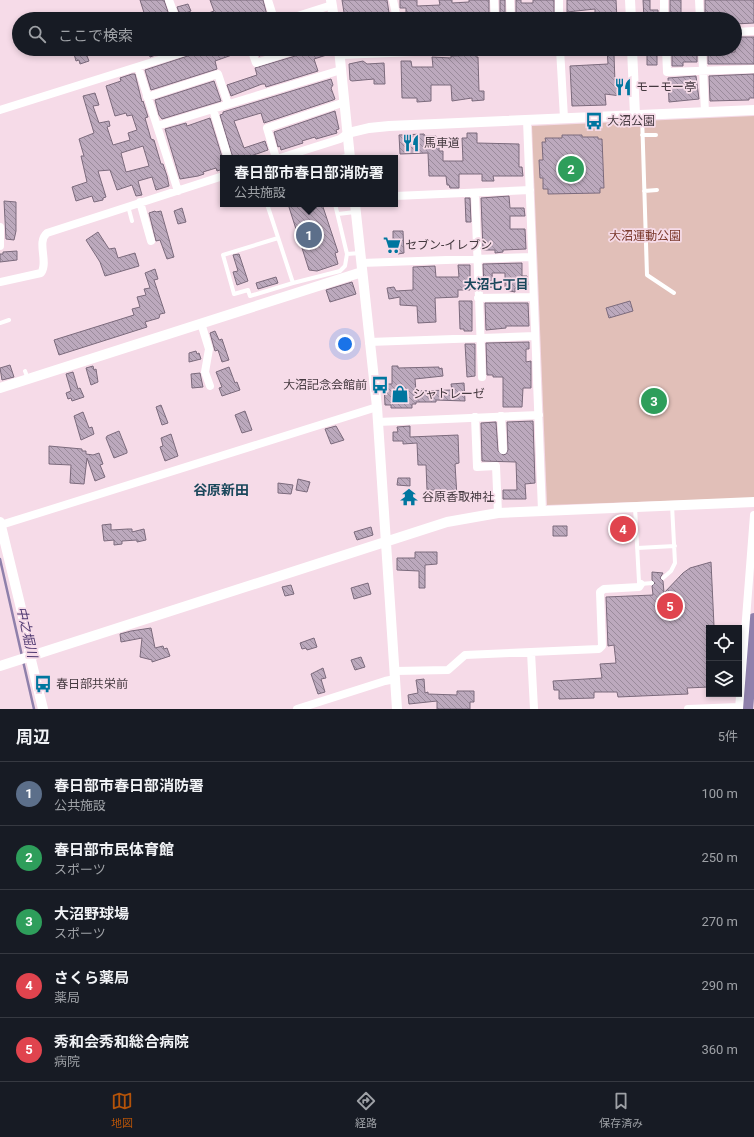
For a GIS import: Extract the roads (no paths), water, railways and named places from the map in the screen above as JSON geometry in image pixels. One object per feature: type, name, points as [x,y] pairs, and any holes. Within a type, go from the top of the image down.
[{"type":"street","points":[[169,0],[173,12]]},
{"type":"street","points":[[268,0],[272,12]]},
{"type":"street","points":[[393,0],[396,12]]},
{"type":"street","points":[[494,0],[495,12]]},
{"type":"street","points":[[510,0],[511,12]]},
{"type":"street","points":[[559,0],[559,12]]},
{"type":"street","points":[[630,0],[631,12]]},
{"type":"street","points":[[664,0],[664,12]]},
{"type":"street","points":[[699,0],[700,12]]},
{"type":"street","points":[[306,12],[331,2],[333,12]]},
{"type":"street","points":[[742,32],[754,31]]},
{"type":"street","points":[[0,110],[170,56]]},
{"type":"street","points":[[254,56],[256,63],[278,56]]},
{"type":"street","points":[[339,56],[350,155]]},
{"type":"street","points":[[560,56],[564,118]]},
{"type":"street","points":[[633,56],[638,115]]},
{"type":"street","points":[[666,56],[667,72],[754,69]]},
{"type":"street","points":[[702,56],[705,112]]},
{"type":"street","points":[[138,67],[178,191]]},
{"type":"street","points":[[156,126],[341,70]]},
{"type":"street","points":[[147,97],[218,74],[228,104]]},
{"type":"street","points":[[275,155],[267,128],[344,102]]},
{"type":"street","points":[[212,109],[227,155]]},
{"type":"street","points":[[289,155],[340,139],[348,133],[369,128],[389,126],[754,110]]},
{"type":"street","points":[[527,120],[542,511]]},
{"type":"street","points":[[0,282],[41,273],[43,268],[43,238],[47,233],[220,177]]},
{"type":"street","points":[[398,196],[530,190]]},
{"type":"street","points":[[474,193],[482,376]]},
{"type":"street","points":[[140,202],[151,241]]},
{"type":"street","points":[[356,208],[377,407],[397,709]]},
{"type":"street","points":[[0,227],[0,246]]},
{"type":"street","points":[[0,388],[26,375],[201,323],[361,263],[532,257]]},
{"type":"street","points":[[478,298],[533,297]]},
{"type":"street","points":[[201,323],[209,349],[205,372],[210,386]]},
{"type":"street","points":[[369,342],[535,336]]},
{"type":"street","points":[[43,709],[30,656],[27,633],[0,523],[377,407]]},
{"type":"street","points":[[378,422],[539,415]]},
{"type":"street","points":[[501,416],[503,450]]},
{"type":"street","points":[[474,417],[477,467],[496,466],[498,514]]},
{"type":"street","points":[[0,666],[385,543],[446,522],[498,514],[542,511],[754,502]]},
{"type":"street","points":[[688,709],[739,708],[754,516]]},
{"type":"street","points":[[297,709],[385,681],[395,675],[448,670],[465,655],[599,649],[602,646],[600,592],[604,589],[639,587],[641,584]]},
{"type":"street","points":[[745,641],[754,641]]},
{"type":"street","points":[[531,652],[534,709]]},
{"type":"lane","points":[[638,115],[642,135],[647,275],[674,292]]},
{"type":"lane","points":[[642,135],[656,135]]},
{"type":"lane","points":[[644,191],[657,190]]},
{"type":"lane","points":[[128,206],[132,221]]},
{"type":"lane","points":[[267,207],[293,283]]},
{"type":"lane","points":[[278,238],[223,255],[234,294],[248,290],[250,296],[340,271],[345,266],[347,254],[336,207]]},
{"type":"lane","points":[[338,214],[356,208]]},
{"type":"lane","points":[[347,254],[361,263]]},
{"type":"lane","points":[[0,323],[9,320]]},
{"type":"lane","points":[[663,578],[672,571],[675,563],[672,505]]},
{"type":"lane","points":[[635,506],[637,548],[641,584],[652,583]]},
{"type":"lane","points":[[637,548],[675,546]]},
{"type":"waterway","name":"中之堀川","points":[[0,559],[22,656]]},
{"type":"waterway","points":[[746,709],[754,620]]},
{"type":"waterway","name":"中之堀川","points":[[23,661],[34,709]]},
{"type":"place","name":"モーモー亭","points":[[623,87]]},
{"type":"place","name":"大沼公園","points":[[594,121]]},
{"type":"place","name":"馬車道","points":[[411,143]]},
{"type":"place","name":"春日部市民体育館","points":[[571,169]]},
{"type":"place","name":"春日部市春日部消防署","points":[[309,235]]},
{"type":"place","name":"セブン-イレブン","points":[[392,245]]},
{"type":"place","name":"大沼記念会館前","points":[[380,385]]},
{"type":"place","name":"シャトレーゼ","points":[[400,394]]},
{"type":"place","name":"大沼野球場","points":[[654,401]]},
{"type":"place","name":"谷原香取神社","points":[[409,497]]},
{"type":"place","name":"さくら薬局","points":[[623,529]]},
{"type":"place","name":"秀和会秀和総合病院","points":[[670,606]]},
{"type":"place","name":"春日部共栄前","points":[[43,684]]},
{"type":"district","name":"大沼七丁目","points":[[496,284]]},
{"type":"district","name":"谷原新田","points":[[221,490]]},
{"type":"park label","name":"大沼運動公園","points":[[645,236]]}]
